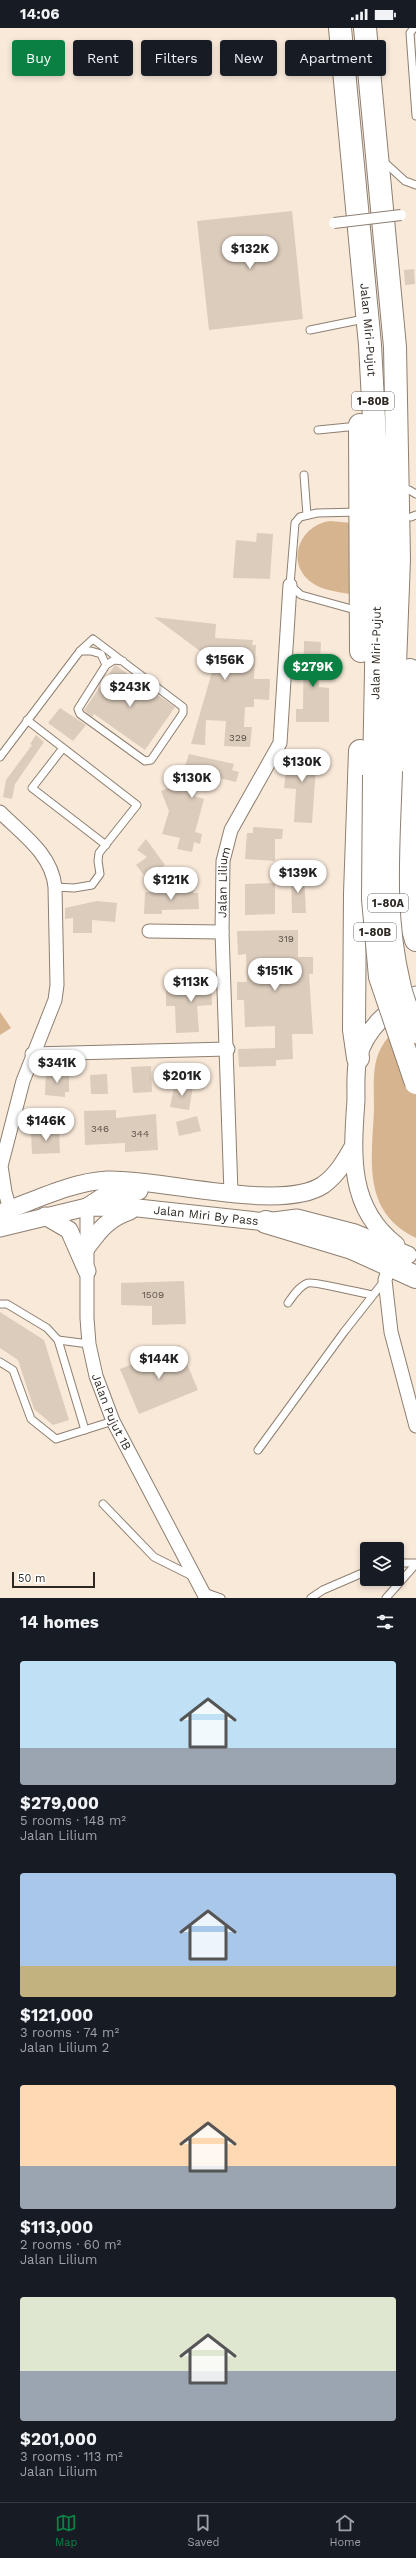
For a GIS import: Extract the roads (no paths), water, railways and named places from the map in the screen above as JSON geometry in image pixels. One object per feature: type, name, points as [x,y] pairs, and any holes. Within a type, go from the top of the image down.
[{"type":"highway","name":"Jalan Miri-Pujut","points":[[340,28],[370,345],[379,512],[398,767]]},
{"type":"highway","name":"Jalan Miri-Pujut","points":[[365,28],[395,347],[399,559],[398,767]]},
{"type":"highway","points":[[358,1058],[354,1030],[355,925],[361,727],[360,425],[362,397],[370,345]]},
{"type":"highway","points":[[395,347],[406,411],[414,516],[413,721],[398,767],[408,919],[416,940]]},
{"type":"highway","name":"1-80A","points":[[398,767],[387,881],[388,924],[399,984],[416,1032]]},
{"type":"highway","name":"1-80B","points":[[398,767],[373,899],[380,977],[416,1083]]},
{"type":"highway","points":[[355,925],[370,934],[396,934],[408,919]]},
{"type":"highway","points":[[266,1222],[400,1264],[416,1277]]},
{"type":"street","points":[[334,223],[401,215]]},
{"type":"street","name":"Jalan Lilium","points":[[231,1193],[228,1050],[222,932],[223,861],[231,830],[280,743],[290,585]]},
{"type":"street","points":[[0,812],[48,862],[53,874],[55,887],[57,985],[55,1000],[32,1054],[23,1081],[2,1166],[5,1192],[5,1211]]},
{"type":"street","points":[[149,931],[222,932]]},
{"type":"street","points":[[416,995],[385,1014],[366,1039],[358,1058],[353,1147],[357,1182],[368,1215],[388,1239],[400,1264],[391,1332],[416,1426]]},
{"type":"street","points":[[32,1054],[228,1050]]},
{"type":"street","name":"Jalan Miri By Pass","points":[[5,1211],[70,1187],[107,1180],[231,1193],[286,1195],[306,1193],[323,1185],[339,1171],[353,1147]]},
{"type":"street","points":[[51,1195],[65,1196],[87,1207],[98,1199],[111,1194],[176,1187]]},
{"type":"street","name":"Jalan Miri By Pass","points":[[0,1228],[87,1207],[138,1208],[266,1222]]},
{"type":"street","name":"Jalan Pujut 1B","points":[[87,1207],[89,1344],[96,1376],[113,1421],[204,1595]]},
{"type":"street","points":[[87,1247],[106,1222],[115,1216],[138,1208]]},
{"type":"street","points":[[45,1216],[69,1230],[87,1271]]},
{"type":"lane","points":[[411,30],[416,116]]},
{"type":"lane","points":[[378,156],[405,181],[416,185]]},
{"type":"lane","points":[[310,330],[367,318]]},
{"type":"lane","points":[[318,430],[360,425]]},
{"type":"lane","points":[[304,475],[306,515]]},
{"type":"lane","points":[[361,512],[317,512],[300,517],[295,523],[290,585],[301,595],[361,611]]},
{"type":"lane","points":[[0,757],[80,651],[93,639],[123,661],[183,707],[184,710],[148,761],[80,714],[80,703],[106,665],[114,660],[123,661]]},
{"type":"lane","points":[[80,651],[91,651],[100,654],[106,665]]},
{"type":"lane","points":[[27,720],[137,805],[99,853],[98,861],[100,874],[92,885],[74,888],[55,887]]},
{"type":"lane","points":[[63,748],[32,788],[106,845]]},
{"type":"lane","points":[[258,1450],[372,1295],[400,1264]]},
{"type":"lane","points":[[288,1303],[298,1290],[308,1283],[318,1283],[345,1291],[372,1295]]},
{"type":"lane","points":[[0,1304],[7,1304],[47,1328],[58,1340],[84,1430]]},
{"type":"lane","points":[[58,1340],[89,1344]]},
{"type":"lane","points":[[0,1362],[13,1370],[31,1419],[56,1439],[113,1421]]},
{"type":"lane","points":[[103,1504],[154,1557],[196,1578]]},
{"type":"lane","points":[[404,1563],[416,1563]]},
{"type":"lane","points":[[386,1598],[416,1563]]},
{"type":"lane","points":[[311,1598],[322,1590],[360,1574]]},
{"type":"lane","points":[[204,1595],[221,1598]]}]
